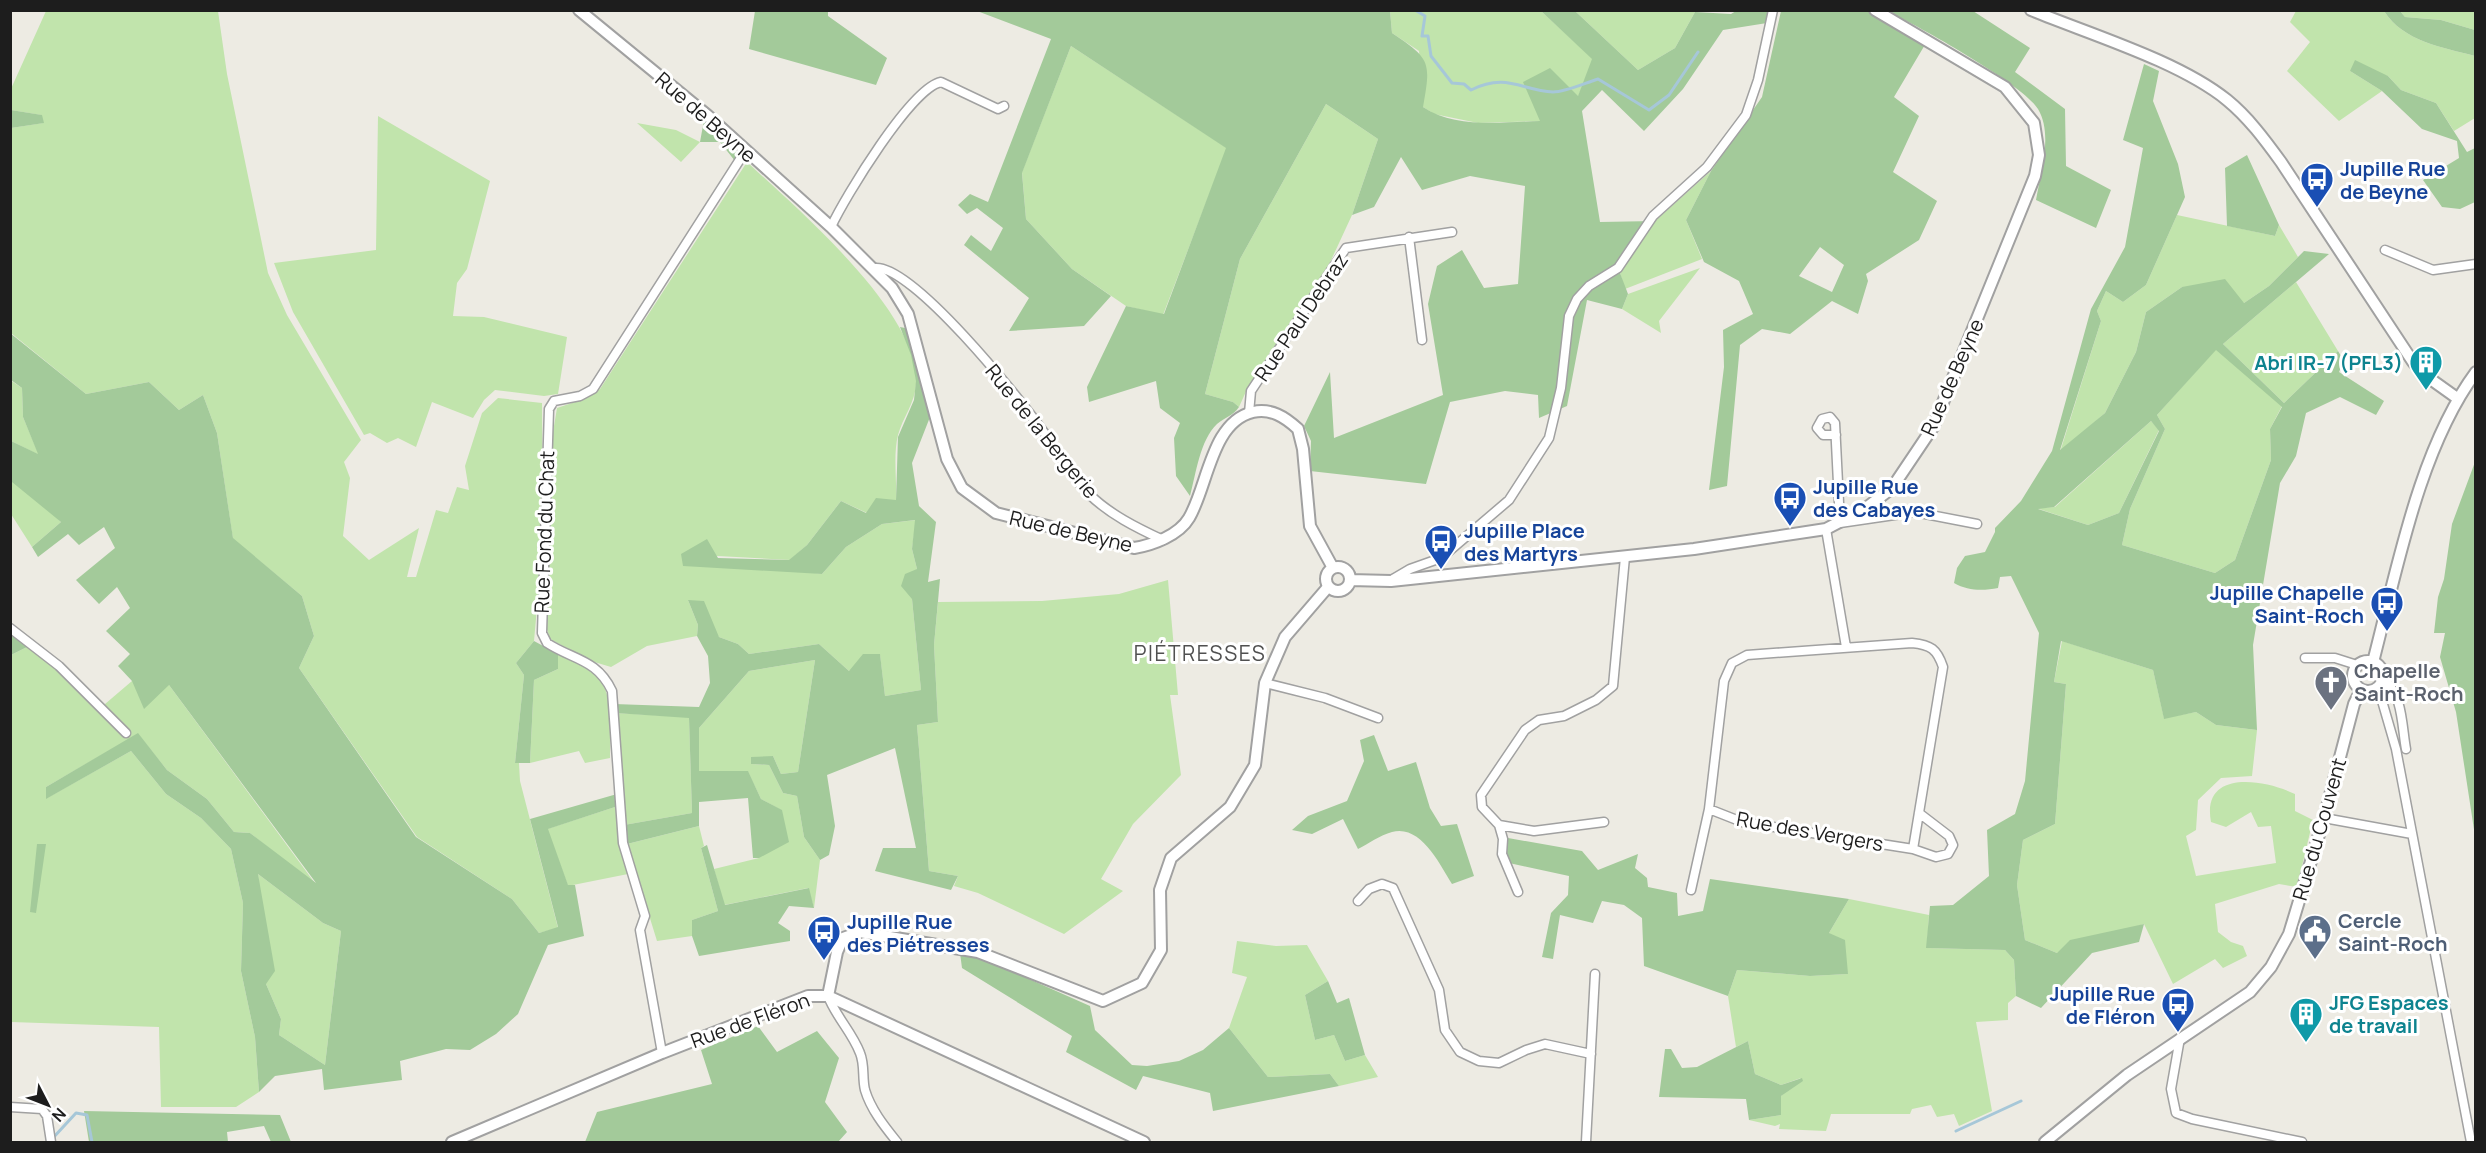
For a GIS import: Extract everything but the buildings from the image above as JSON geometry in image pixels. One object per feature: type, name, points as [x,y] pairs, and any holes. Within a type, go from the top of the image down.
[{"type":"street","name":"Rue de Beyne","points":[[579,10],[707,115],[874,268],[909,314],[947,459],[962,488],[996,513],[1134,548],[1163,540],[1189,520],[1220,441],[1237,417],[1249,413]]},
{"type":"street","points":[[1391,581],[1410,569],[1441,558],[1509,500],[1549,438],[1561,388],[1569,316],[1577,298],[1589,286],[1618,268],[1653,216],[1707,167],[1746,115],[1758,80],[1773,10]]},
{"type":"street","name":"Rue de Beyne","points":[[1350,580],[1391,581],[1625,557],[1826,529],[1866,508],[1892,488],[1934,427],[2035,176],[2039,155],[2034,123],[2006,87],[1875,10]]},
{"type":"street","points":[[2031,10],[2180,70],[2226,99],[2260,133],[2281,162],[2413,362],[2429,378],[2457,398]]},
{"type":"street","points":[[831,227],[856,180],[918,96],[931,84],[941,82],[986,105],[998,109],[1004,106]]},
{"type":"street","name":"Rue Fond du Chat","points":[[662,1053],[640,930],[645,916],[623,843],[612,691],[601,673],[585,660],[547,644],[542,633],[549,409],[554,401],[580,396],[593,389],[746,150]]},
{"type":"street","name":"Rue Paul Debraz","points":[[1249,413],[1251,391],[1346,248],[1452,232]]},
{"type":"street","points":[[1409,237],[1422,340]]},
{"type":"street","points":[[2385,250],[2433,270],[2475,264]]},
{"type":"street","name":"Rue de la Bergerie","points":[[874,268],[884,267],[906,279],[932,304],[1012,390],[1088,494],[1136,527],[1163,540]]},
{"type":"street","points":[[2373,662],[2399,560],[2435,446],[2457,398],[2475,372]]},
{"type":"street","points":[[1249,413],[1263,410],[1274,413],[1298,429],[1303,449],[1310,526],[1333,568]]},
{"type":"street","points":[[1836,435],[1840,523],[1915,512],[1977,524]]},
{"type":"street","points":[[1826,529],[1846,647]]},
{"type":"street","points":[[1518,892],[1502,854],[1503,839],[1499,825],[1482,807],[1481,795],[1525,730],[1539,720],[1564,716],[1596,700],[1613,686],[1625,557]]},
{"type":"street","points":[[1339,567],[1349,573],[1350,580],[1350,584],[1342,592],[1331,591],[1325,581],[1328,570],[1339,567]]},
{"type":"street","points":[[897,1143],[879,1119],[866,1091],[861,1056],[852,1035],[833,1009],[828,996],[837,952],[843,938],[860,932],[978,951],[1102,1001],[1142,983],[1161,950],[1160,890],[1171,858],[1230,807],[1255,765],[1266,683],[1285,637],[1328,587]]},
{"type":"street","points":[[10,628],[59,666],[126,733]]},
{"type":"street","points":[[1691,890],[1709,809],[1724,681],[1732,663],[1747,655],[1912,643],[1928,645],[1938,653],[1943,667],[1913,849]]},
{"type":"street","points":[[2305,658],[2335,658],[2356,665]]},
{"type":"street","points":[[2381,684],[2368,691],[2361,690],[2354,684],[2352,674],[2356,665],[2364,661],[2373,662],[2382,671],[2381,684],[2396,749],[2471,1143]]},
{"type":"street","points":[[1266,683],[1325,698],[1378,718]]},
{"type":"street","points":[[2381,684],[2392,689],[2398,704],[2406,749]]},
{"type":"street","name":"Rue du Couvent","points":[[2045,1143],[2127,1075],[2250,992],[2271,967],[2289,934],[2324,818],[2354,704],[2361,690]]},
{"type":"street","name":"Rue des Vergers","points":[[1709,809],[1742,822],[1913,849],[1936,857],[1948,854],[1953,845],[1949,836],[1919,813]]},
{"type":"street","points":[[2324,818],[2412,834]]},
{"type":"street","points":[[1499,825],[1534,831],[1604,822]]},
{"type":"street","points":[[1358,901],[1370,889],[1382,884],[1393,888],[1439,990],[1445,1029],[1460,1052],[1479,1061],[1499,1063],[1545,1044],[1591,1054]]},
{"type":"street","points":[[1586,1143],[1594,974]]},
{"type":"street","name":"Rue de Fléron","points":[[452,1143],[662,1053],[808,996],[828,996],[1144,1143]]},
{"type":"street","points":[[2180,1038],[2172,1089],[2176,1113],[2192,1119],[2302,1143]]},
{"type":"street","points":[[10,1107],[42,1109],[47,1116],[50,1138]]},
{"type":"green space","points":[[46,11],[218,11],[227,74],[268,273],[287,315],[361,440],[344,462],[350,478],[343,536],[369,560],[419,528],[407,577],[416,577],[436,510],[448,513],[457,487],[469,490],[465,466],[482,413],[498,398],[542,403],[543,541],[534,641],[516,663],[524,675],[515,763],[519,763],[520,781],[558,928],[539,933],[512,899],[417,837],[299,668],[314,636],[302,596],[233,539],[217,433],[203,395],[179,410],[149,382],[86,394],[11,333],[11,128],[43,123],[41,115],[11,110],[10,91]]},
{"type":"green space","points":[[755,11],[828,11],[828,16],[887,58],[876,85],[749,49]]},
{"type":"green space","points":[[977,11],[1390,11],[1392,33],[1414,49],[1425,63],[1427,80],[1423,107],[1450,119],[1495,123],[1540,121],[1523,82],[1550,68],[1578,96],[1592,59],[1541,11],[1575,11],[1638,70],[1675,48],[1695,12],[1731,14],[1736,11],[1771,11],[1767,23],[1723,30],[1683,89],[1644,131],[1602,90],[1582,111],[1600,222],[1655,221],[1620,273],[1628,294],[1622,309],[1587,300],[1567,406],[1539,418],[1538,395],[1505,391],[1450,402],[1426,484],[1310,471],[1311,441],[1304,426],[1330,372],[1334,438],[1443,395],[1428,304],[1437,266],[1462,250],[1484,288],[1518,284],[1525,186],[1470,176],[1422,190],[1401,157],[1374,207],[1352,215],[1378,139],[1326,104],[1240,259],[1205,394],[1233,402],[1239,407],[1217,424],[1206,439],[1190,496],[1176,476],[1174,438],[1180,423],[1160,408],[1156,381],[1089,402],[1087,387],[1126,306],[1164,314],[1226,148],[1071,46],[1022,173],[1026,219],[1072,269],[1111,296],[1084,326],[1009,331],[1029,298],[964,245],[971,235],[991,251],[1003,228],[977,208],[967,214],[958,205],[970,194],[988,202],[1051,39]]},
{"type":"green space","points":[[1390,11],[1541,11],[1593,59],[1578,97],[1540,121],[1478,123],[1434,114],[1423,107],[1419,51],[1392,33]]},
{"type":"green space","points":[[1575,11],[1702,11],[1695,12],[1675,48],[1638,70]]},
{"type":"green space","points":[[1781,11],[1869,11],[1926,43],[1894,97],[1919,116],[1893,172],[1937,201],[1919,240],[1866,274],[1868,281],[1858,314],[1832,301],[1790,334],[1762,329],[1740,345],[1727,486],[1709,490],[1724,367],[1723,330],[1753,314],[1739,281],[1704,262],[1686,220],[1711,171],[1762,97]],"holes":[[[1820,247],[1844,265],[1832,292],[1799,276]]]},
{"type":"green space","points":[[1887,11],[1973,11],[2030,48],[2015,72],[2065,109],[2066,166],[2111,190],[2096,228],[2036,200],[2043,165],[2045,130],[2038,109],[2029,98],[1968,56]]},
{"type":"green space","points":[[2296,11],[2384,11],[2402,30],[2425,42],[2475,56],[2475,118],[2454,131],[2436,103],[2401,90],[2388,76],[2350,71],[2382,91],[2339,121],[2287,71],[2310,42],[2290,22]]},
{"type":"green space","points":[[2384,11],[2400,11],[2405,17],[2441,20],[2475,30],[2475,56],[2425,42],[2402,30]]},
{"type":"green space","points":[[2400,11],[2475,11],[2475,30],[2441,20],[2405,17]]},
{"type":"green space","points":[[1071,46],[1227,148],[1163,315],[1126,306],[1072,269],[1026,219],[1022,172]]},
{"type":"green space","points":[[2355,60],[2388,76],[2401,90],[2436,103],[2467,152],[2475,148],[2475,202],[2460,209],[2442,207],[2423,180],[2459,158],[2457,141],[2422,129],[2382,91],[2350,71]]},
{"type":"green space","points":[[2144,64],[2159,71],[2153,101],[2178,164],[2185,197],[2146,285],[2123,302],[2106,291],[2097,311],[2101,321],[2060,450],[2105,413],[2136,352],[2146,312],[2182,287],[2225,279],[2244,303],[2269,286],[2304,251],[2329,254],[2223,344],[2284,403],[2338,351],[2344,361],[2339,372],[2384,401],[2376,415],[2340,397],[2306,413],[2296,456],[2280,483],[2253,645],[2257,730],[2216,725],[2196,712],[2164,719],[2153,670],[2061,641],[2054,682],[2066,684],[2055,824],[2023,840],[2017,885],[2025,940],[2057,953],[2070,940],[2144,924],[2139,942],[2092,953],[2041,1008],[2016,996],[2014,960],[2005,950],[1926,948],[1930,906],[1953,905],[1989,876],[1987,830],[2015,814],[2025,781],[2039,633],[2011,576],[2000,577],[1998,588],[1992,589],[1970,589],[1954,583],[1957,568],[1965,556],[1985,552],[1995,528],[2021,501],[2052,451],[2091,309],[2125,247],[2143,148],[2123,140]],"holes":[[[2216,350],[2282,407],[2270,429],[2271,460],[2235,560],[2215,573],[2122,545],[2130,509],[2165,429],[2157,415]],[[2151,421],[2159,431],[2119,513],[2088,525],[2038,509],[2054,507]]]},
{"type":"green space","points":[[1326,104],[1378,139],[1352,215],[1327,269],[1248,387],[1239,407],[1233,402],[1205,394],[1240,259]]},
{"type":"green space","points":[[11,110],[42,115],[44,123],[11,128]]},
{"type":"green space","points":[[378,116],[490,181],[467,269],[457,283],[453,316],[484,317],[567,337],[558,394],[544,396],[495,390],[484,400],[473,418],[432,402],[416,447],[398,438],[387,443],[370,433],[364,435],[293,312],[274,263],[376,250]]},
{"type":"green space","points":[[704,120],[739,155],[735,161],[720,142],[700,142]]},
{"type":"green space","points":[[637,123],[676,130],[700,142],[681,162]]},
{"type":"green space","points":[[2247,155],[2279,225],[2275,236],[2227,226],[2225,168]]},
{"type":"green space","points":[[747,162],[823,233],[877,294],[898,325],[912,356],[915,391],[898,435],[895,459],[896,500],[867,513],[841,501],[807,545],[790,560],[681,554],[822,574],[846,547],[882,524],[916,520],[912,549],[917,569],[912,599],[921,690],[885,696],[880,655],[849,671],[819,644],[749,654],[738,644],[719,637],[688,600],[698,625],[697,636],[647,646],[611,667],[591,661],[550,639],[545,623],[552,438],[557,408],[584,399],[600,389]]},
{"type":"green space","points":[[1711,171],[1686,220],[1702,259],[1625,289],[1620,273],[1655,221]]},
{"type":"green space","points":[[2177,215],[2275,236],[2279,225],[2298,257],[2269,286],[2244,303],[2182,287],[2146,312],[2136,352],[2105,413],[2060,452],[2101,321],[2097,311],[2106,291],[2123,302],[2146,285]]},
{"type":"green space","points":[[1700,268],[1659,321],[1661,333],[1622,309],[1628,294]]},
{"type":"green space","points":[[2296,282],[2338,351],[2284,403],[2223,344]]},
{"type":"green space","points":[[900,327],[910,329],[930,417],[912,463],[919,506],[936,522],[928,582],[940,579],[934,645],[938,722],[917,725],[929,871],[958,876],[951,890],[875,871],[883,848],[916,848],[895,748],[827,775],[835,826],[829,855],[820,860],[804,837],[797,796],[783,793],[769,765],[751,764],[751,757],[773,756],[781,774],[798,772],[815,660],[749,671],[699,728],[699,771],[748,771],[761,799],[782,810],[789,842],[759,858],[753,858],[748,798],[699,802],[699,826],[627,844],[624,825],[692,813],[689,718],[615,713],[614,704],[699,707],[710,683],[708,656],[697,636],[698,625],[688,600],[704,601],[719,637],[738,644],[749,654],[819,644],[849,671],[863,654],[880,654],[885,696],[921,690],[912,599],[901,586],[905,574],[917,569],[912,549],[915,520],[882,524],[846,547],[822,574],[683,566],[681,554],[707,539],[718,558],[789,560],[807,545],[841,501],[866,513],[876,498],[896,500],[898,437],[914,400],[916,381],[911,355]]},
{"type":"green space","points":[[10,333],[86,394],[149,382],[179,410],[203,395],[217,433],[233,538],[302,596],[314,636],[299,668],[416,837],[512,899],[539,933],[558,927],[530,819],[617,794],[618,806],[548,829],[568,885],[575,885],[584,936],[548,945],[518,1014],[496,1034],[470,1050],[446,1049],[400,1061],[402,1080],[324,1090],[322,1069],[275,1076],[259,1092],[255,1037],[241,971],[243,903],[231,849],[201,818],[166,794],[131,751],[46,799],[46,787],[138,733],[167,770],[207,799],[234,832],[250,833],[316,883],[169,685],[144,709],[132,681],[118,666],[130,654],[106,631],[130,608],[117,587],[99,604],[76,580],[115,548],[104,527],[79,545],[68,534],[38,557],[32,547],[61,522],[12,482],[11,441],[38,454],[23,417],[22,388],[11,380]],"holes":[[[258,874],[323,923],[341,931],[325,1065],[279,1035],[281,1019],[266,984],[275,971]]]},
{"type":"green space","points":[[2216,349],[2282,406],[2270,429],[2271,460],[2235,560],[2215,573],[2122,545],[2130,509],[2165,429],[2157,415]]},
{"type":"green space","points":[[10,380],[22,388],[23,417],[39,455],[11,441]]},
{"type":"green space","points":[[2151,421],[2159,430],[2119,513],[2088,525],[2036,508],[2055,507]]},
{"type":"green space","points":[[2475,462],[2475,836],[2456,712],[2440,657],[2445,633],[2434,633],[2438,597],[2444,579],[2452,524]]},
{"type":"green space","points":[[11,466],[61,522],[32,547],[11,514]]},
{"type":"green space","points":[[1168,580],[1178,695],[1170,695],[1181,775],[1133,824],[1101,879],[1123,891],[1064,934],[978,893],[954,886],[958,876],[929,871],[917,725],[938,722],[934,645],[938,602],[1042,601],[1119,594]]},
{"type":"green space","points":[[11,632],[31,645],[11,655]]},
{"type":"green space","points":[[534,641],[558,654],[558,669],[534,680],[530,763],[515,763],[524,675],[516,663]]},
{"type":"green space","points":[[2062,641],[2153,670],[2164,718],[2196,712],[2216,725],[2257,730],[2252,776],[2221,778],[2198,800],[2196,830],[2186,836],[2196,876],[2276,863],[2271,826],[2258,827],[2251,812],[2226,827],[2211,822],[2210,805],[2216,793],[2225,786],[2238,782],[2252,782],[2295,794],[2295,811],[2313,820],[2297,887],[2279,884],[2215,904],[2218,932],[2231,942],[2243,946],[2247,956],[2223,968],[2215,959],[2173,984],[2144,924],[2057,953],[2025,940],[2017,885],[2023,840],[2055,824],[2066,684],[2054,682]]},
{"type":"green space","points":[[31,645],[98,710],[132,681],[169,685],[317,886],[250,833],[234,832],[207,799],[167,770],[138,734],[46,787],[47,798],[131,751],[166,794],[201,818],[231,849],[243,903],[241,971],[255,1037],[259,1092],[236,1107],[161,1107],[159,1027],[11,1022],[11,655]]},
{"type":"green space","points":[[558,654],[590,671],[604,686],[610,717],[610,758],[585,763],[579,751],[530,763],[534,680],[558,669]]},
{"type":"green space","points":[[815,660],[798,772],[781,774],[773,756],[751,764],[769,765],[783,793],[797,796],[804,837],[820,860],[814,908],[808,888],[724,905],[714,869],[759,858],[781,810],[761,799],[748,772],[699,771],[699,728],[749,671]]},
{"type":"green space","points":[[615,713],[689,717],[692,813],[624,825]]},
{"type":"green space","points":[[1374,735],[1388,771],[1416,762],[1430,808],[1441,826],[1457,824],[1474,876],[1452,884],[1421,840],[1402,831],[1388,833],[1358,849],[1343,819],[1312,834],[1292,830],[1308,816],[1347,801],[1364,761],[1360,740]]},
{"type":"green space","points":[[618,806],[620,845],[628,874],[568,886],[547,829]]},
{"type":"green space","points":[[699,826],[704,846],[701,848],[718,911],[692,920],[692,936],[657,941],[627,844]]},
{"type":"green space","points":[[1508,838],[1582,851],[1598,870],[1638,854],[1635,868],[1647,878],[1648,887],[1677,893],[1678,916],[1703,911],[1710,879],[1849,899],[1829,933],[1845,940],[1848,974],[1810,976],[1737,970],[1728,996],[1644,966],[1642,918],[1624,905],[1602,901],[1593,923],[1560,915],[1553,959],[1542,957],[1551,913],[1568,895],[1569,876],[1509,863],[1503,857]]},
{"type":"green space","points":[[37,844],[46,844],[36,913],[30,912]]},
{"type":"green space","points":[[707,845],[725,905],[809,888],[814,908],[789,906],[778,923],[790,931],[790,941],[699,956],[692,936],[692,920],[718,911],[701,848]]},
{"type":"green space","points":[[258,874],[323,923],[341,931],[325,1065],[279,1035],[281,1019],[266,984]]},
{"type":"green space","points":[[1849,899],[1929,915],[1927,948],[2005,950],[2014,960],[2016,996],[2008,1003],[2008,1020],[1976,1022],[1992,1111],[1959,1126],[1954,1114],[1937,1117],[1931,1105],[1912,1109],[1910,1114],[1831,1114],[1826,1131],[1779,1129],[1780,1124],[1775,1126],[1749,1120],[1781,1115],[1781,1096],[1801,1078],[1781,1085],[1755,1074],[1748,1041],[1736,1047],[1728,996],[1737,970],[1810,976],[1848,974],[1829,933]]},
{"type":"green space","points":[[1237,941],[1276,946],[1307,945],[1328,981],[1305,995],[1315,1040],[1334,1035],[1345,1061],[1365,1055],[1378,1077],[1339,1086],[1330,1074],[1268,1077],[1229,1028],[1247,977],[1232,973]]},
{"type":"green space","points":[[960,953],[995,964],[1090,1006],[1095,1030],[1132,1065],[1147,1066],[1179,1061],[1203,1050],[1229,1028],[1268,1077],[1330,1074],[1339,1086],[1213,1111],[1210,1093],[1143,1076],[1136,1090],[1066,1052],[1072,1036],[962,968]]},
{"type":"green space","points":[[1328,981],[1337,1003],[1349,998],[1365,1055],[1345,1061],[1334,1035],[1315,1040],[1305,995]]},
{"type":"green space","points":[[758,1026],[777,1052],[817,1031],[839,1058],[825,1102],[847,1132],[838,1142],[585,1142],[597,1112],[712,1084],[701,1050]]},
{"type":"green space","points":[[1748,1041],[1755,1074],[1781,1085],[1802,1078],[1803,1081],[1781,1096],[1781,1115],[1749,1120],[1746,1099],[1659,1097],[1665,1049],[1671,1049],[1682,1068],[1697,1067]]},
{"type":"green space","points":[[84,1111],[280,1115],[291,1142],[271,1142],[264,1126],[227,1132],[228,1142],[89,1142]]},
{"type":"waterway","points":[[1415,10],[1425,16],[1422,36],[1428,36],[1431,56],[1452,83],[1464,84],[1471,90],[1484,85],[1505,82],[1542,91],[1558,92],[1598,79],[1649,110],[1669,95],[1698,52]]},
{"type":"waterway","points":[[1956,1131],[2021,1101]]},
{"type":"waterway","points":[[52,1139],[76,1113],[87,1115],[92,1142]]},
{"type":"place","name":"Jupille Rue de Beyne","points":[[2317,208]]},
{"type":"place","name":"Abri IR-7 (PFL3)","points":[[2426,391]]},
{"type":"place","name":"Jupille Rue des Cabayes","points":[[1790,527]]},
{"type":"place","name":"Jupille Place des Martyrs","points":[[1441,570]]},
{"type":"place","name":"Jupille Chapelle Saint-Roch","points":[[2387,632]]},
{"type":"place","name":"Chapelle Saint-Roch","points":[[2331,711]]},
{"type":"place","name":"Cercle Saint-Roch","points":[[2315,960]]},
{"type":"place","name":"Jupille Rue des Piétresses","points":[[824,961]]},
{"type":"place","name":"Jupille Rue de Fléron","points":[[2178,1033]]},
{"type":"place","name":"JFG Espaces de travail","points":[[2306,1043]]},
{"type":"district","name":"PIÉTRESSES","points":[[1200,653]]}]
